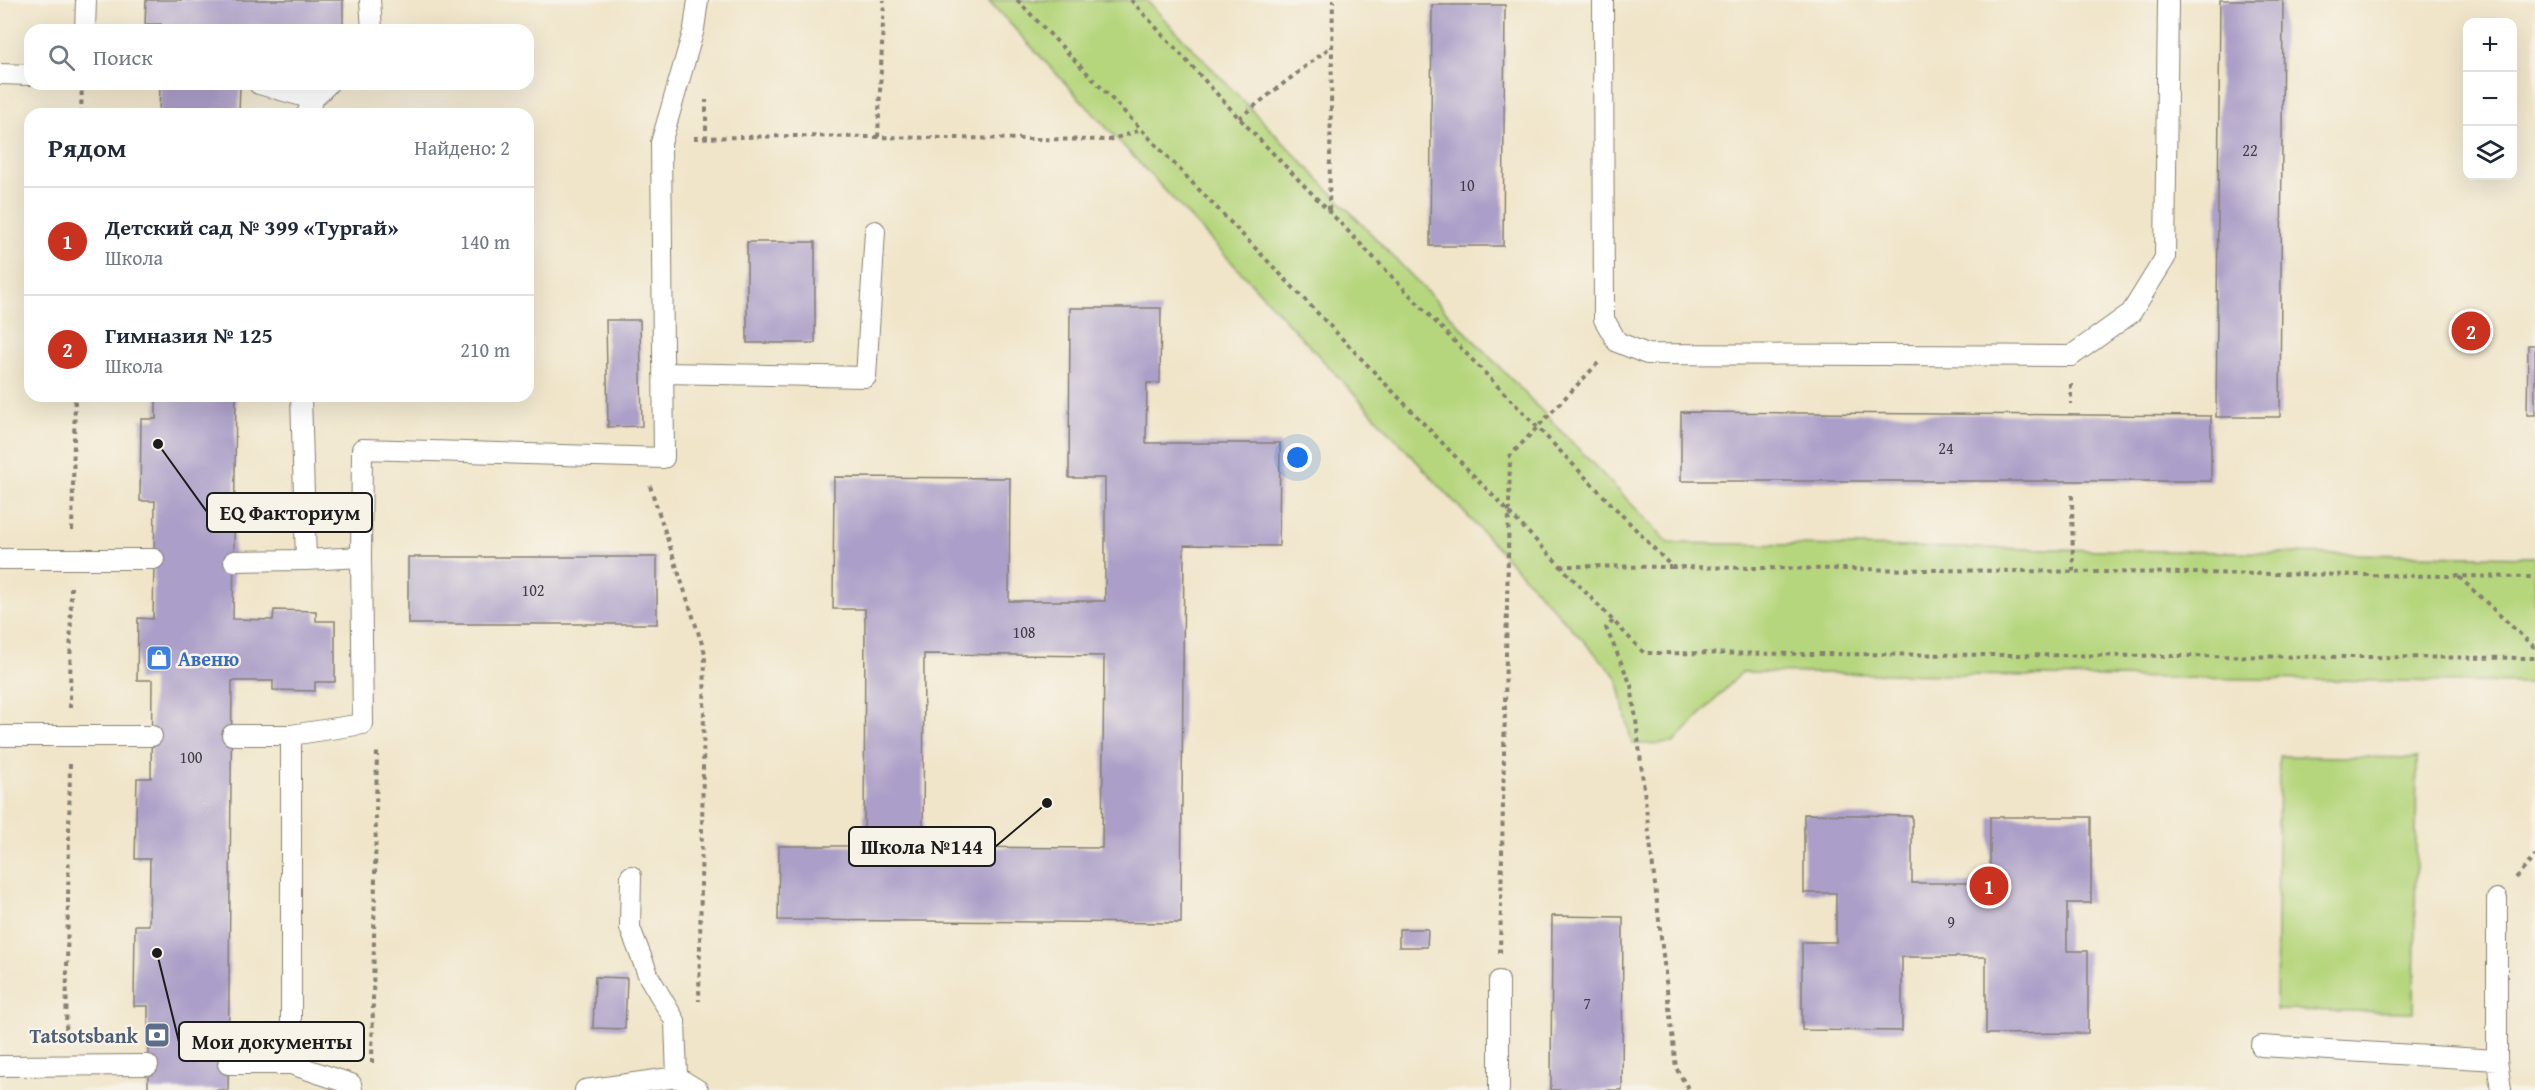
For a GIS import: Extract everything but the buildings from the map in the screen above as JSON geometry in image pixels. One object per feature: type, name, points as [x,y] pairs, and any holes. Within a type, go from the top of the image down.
[{"type":"lane","points":[[84,24],[86,0]]},
{"type":"lane","points":[[370,0],[372,24]]},
{"type":"lane","points":[[232,735],[291,735],[363,724],[362,449],[664,458],[661,143],[694,29],[698,0]]},
{"type":"lane","points":[[1603,0],[1604,319],[1617,342],[1647,354],[2071,356],[2131,313],[2165,258],[2168,0]]},
{"type":"lane","points":[[0,74],[24,75]]},
{"type":"lane","points":[[273,90],[310,106],[323,90]]},
{"type":"lane","points":[[663,373],[866,377],[875,231]]},
{"type":"lane","points":[[301,402],[306,560]]},
{"type":"lane","points":[[234,561],[361,557]]},
{"type":"lane","points":[[0,559],[154,559]]},
{"type":"lane","points":[[291,735],[291,1064]]},
{"type":"lane","points":[[0,736],[152,736]]},
{"type":"lane","points":[[631,876],[630,928],[649,977],[675,1021],[677,1077]]},
{"type":"lane","points":[[2497,899],[2497,1060],[2501,1090]]},
{"type":"lane","points":[[1499,981],[1499,1090]]},
{"type":"lane","points":[[2261,1046],[2497,1060]]},
{"type":"lane","points":[[228,1065],[291,1064],[352,1087]]},
{"type":"lane","points":[[0,1066],[148,1065]]},
{"type":"lane","points":[[585,1090],[677,1077],[698,1090]]},
{"type":"path","points":[[878,137],[884,0]]},
{"type":"path","points":[[1017,0],[1644,653],[2535,658]]},
{"type":"path","points":[[1131,0],[1239,118],[1672,567]]},
{"type":"path","points":[[1329,211],[1333,0]]},
{"type":"path","points":[[1239,118],[1332,46]]},
{"type":"path","points":[[81,108],[82,90]]},
{"type":"path","points":[[664,135],[706,139],[792,136],[1109,140],[1141,130]]},
{"type":"path","points":[[1499,981],[1510,456],[1617,342]]},
{"type":"path","points":[[641,457],[705,653],[699,1006]]},
{"type":"path","points":[[2072,495],[2073,572]]},
{"type":"path","points":[[1560,566],[2535,577]]},
{"type":"path","points":[[2458,576],[2535,648]]},
{"type":"path","points":[[1612,621],[1606,628],[1630,684],[1636,720],[1676,1068],[1689,1090]]},
{"type":"path","points":[[352,1087],[372,1068],[377,747]]},
{"type":"green space","points":[[988,0],[1146,0],[1669,543],[2535,557],[2535,683],[1742,672],[1673,743],[1632,744],[1617,677]]},
{"type":"green space","points":[[2279,756],[2417,758],[2414,1012],[2276,1010]]},
{"type":"place","name":"Гимназия № 125","points":[[2471,331]]},
{"type":"place","name":"EQ Факториум","points":[[158,444]]},
{"type":"place","name":"Авеню","points":[[159,658]]},
{"type":"place","name":"Школа №144","points":[[1047,803]]},
{"type":"place","name":"Детский сад № 399 «Тургай»","points":[[1989,886]]},
{"type":"place","name":"Мои документы","points":[[157,953]]},
{"type":"place","name":"Tatsotsbank","points":[[157,1035]]}]
